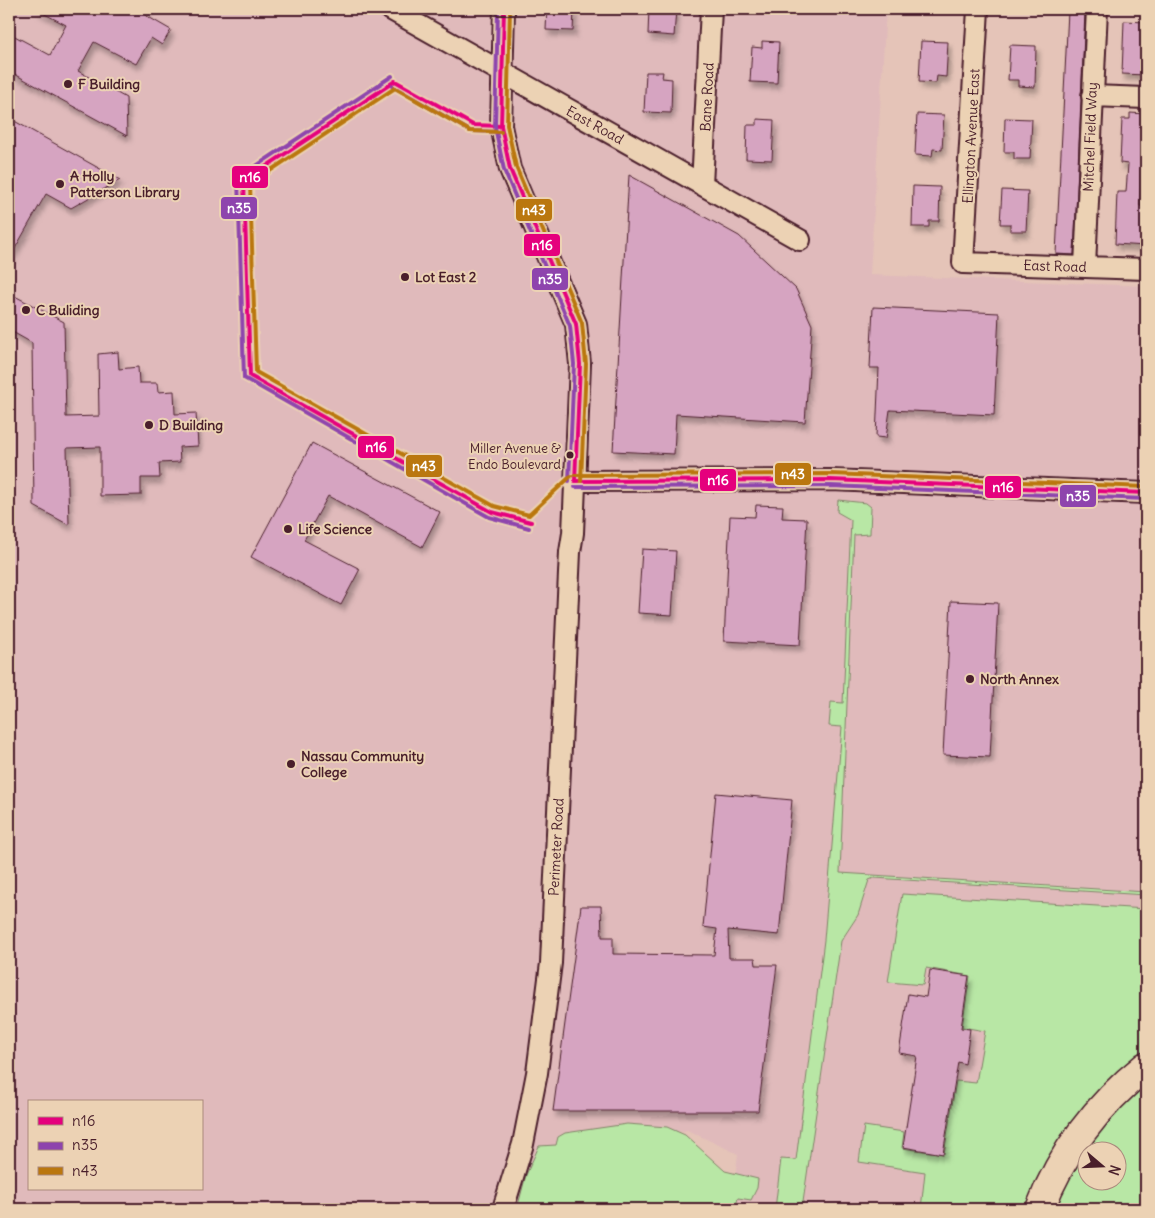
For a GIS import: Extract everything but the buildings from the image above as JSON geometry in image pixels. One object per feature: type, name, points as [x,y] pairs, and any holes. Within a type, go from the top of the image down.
[{"type":"highway","points":[[1040,1209],[1058,1167],[1084,1126],[1111,1095],[1146,1066]]},
{"type":"street","name":"East Road","points":[[391,9],[800,240]]},
{"type":"street","name":"Perimeter Road","points":[[503,1209],[523,1144],[537,1073],[550,963],[580,364],[576,324],[510,169],[501,126],[504,9]]},
{"type":"street","name":"Bane Road","points":[[702,185],[711,9]]},
{"type":"street","name":"Ellington Avenue East","points":[[963,263],[978,9]]},
{"type":"street","name":"Mitchel Field Way","points":[[1085,266],[1097,9]]},
{"type":"street","points":[[1092,96],[1146,98]]},
{"type":"street","name":"East Road","points":[[963,263],[1146,268]]},
{"type":"street","points":[[575,481],[831,480],[1146,493]]},
{"type":"shaded area","points":[[9,9],[886,9],[870,275],[1146,286],[1146,1011],[993,1209],[731,1209],[738,1154],[687,1130],[540,1159],[525,1209],[9,1209]]},
{"type":"green space","points":[[838,500],[866,503],[871,507],[870,534],[854,535],[840,873],[1146,892],[1146,895],[874,878],[869,880],[858,915],[841,941],[802,1209],[775,1209],[781,1159],[796,1160],[824,940],[842,727],[829,726],[831,702],[843,703],[851,520],[837,512]]},
{"type":"green space","points":[[902,894],[1146,909],[1146,1056],[1051,1165],[1045,1164],[1029,1209],[921,1209],[925,1172],[859,1162],[864,1126],[904,1132],[902,1148],[944,1154],[956,1081],[976,1083],[985,1031],[962,1027],[970,976],[926,968],[923,985],[888,982]]},
{"type":"green space","points":[[1146,1080],[1146,1209],[1053,1209],[1069,1173],[1078,1159],[1078,1190],[1128,1190],[1128,1140],[1090,1140]]},
{"type":"green space","points":[[627,1124],[667,1127],[685,1135],[725,1171],[758,1179],[757,1188],[751,1200],[738,1198],[735,1209],[517,1209],[526,1175],[539,1146],[556,1145],[558,1137],[565,1133]]},
{"type":"transit line","name":"n35","points":[[498,9],[495,127],[504,170],[570,326],[574,364],[569,481]]},
{"type":"transit line","name":"n16","points":[[504,9],[501,126],[510,169],[576,324],[580,364],[575,481]]},
{"type":"transit line","name":"n43","points":[[510,9],[507,125],[516,167],[582,323],[586,364],[581,481]]},
{"type":"transit line","name":"n35","points":[[392,76],[238,178],[244,378],[489,517],[529,528]]},
{"type":"transit line","name":"n16","points":[[395,81],[244,181],[250,376],[492,512],[531,522]]},
{"type":"transit line","name":"n16","points":[[395,81],[473,125],[501,126]]},
{"type":"transit line","name":"n35","points":[[392,86],[470,131],[501,132]]},
{"type":"transit line","name":"n43","points":[[501,132],[470,131],[395,88],[250,184],[256,372],[494,506],[529,515],[571,476]]},
{"type":"transit line","name":"n43","points":[[575,475],[831,474],[1146,487]]},
{"type":"transit line","name":"n16","points":[[575,481],[831,480],[1146,493]]},
{"type":"transit line","name":"n35","points":[[575,487],[831,486],[1146,499]]},
{"type":"place","name":"F Building","points":[[68,84]]},
{"type":"place","name":"A Holly Patterson Library","points":[[60,184]]},
{"type":"place","name":"Lot East 2","points":[[405,277]]},
{"type":"place","name":"C Buliding","points":[[26,310]]},
{"type":"place","name":"D Building","points":[[149,425]]},
{"type":"place","name":"Miller Avenue & Endo Boulevard","points":[[570,455]]},
{"type":"place","name":"Life Science","points":[[288,529]]},
{"type":"place","name":"North Annex","points":[[970,679]]},
{"type":"place","name":"Nassau Community College","points":[[291,764]]}]
